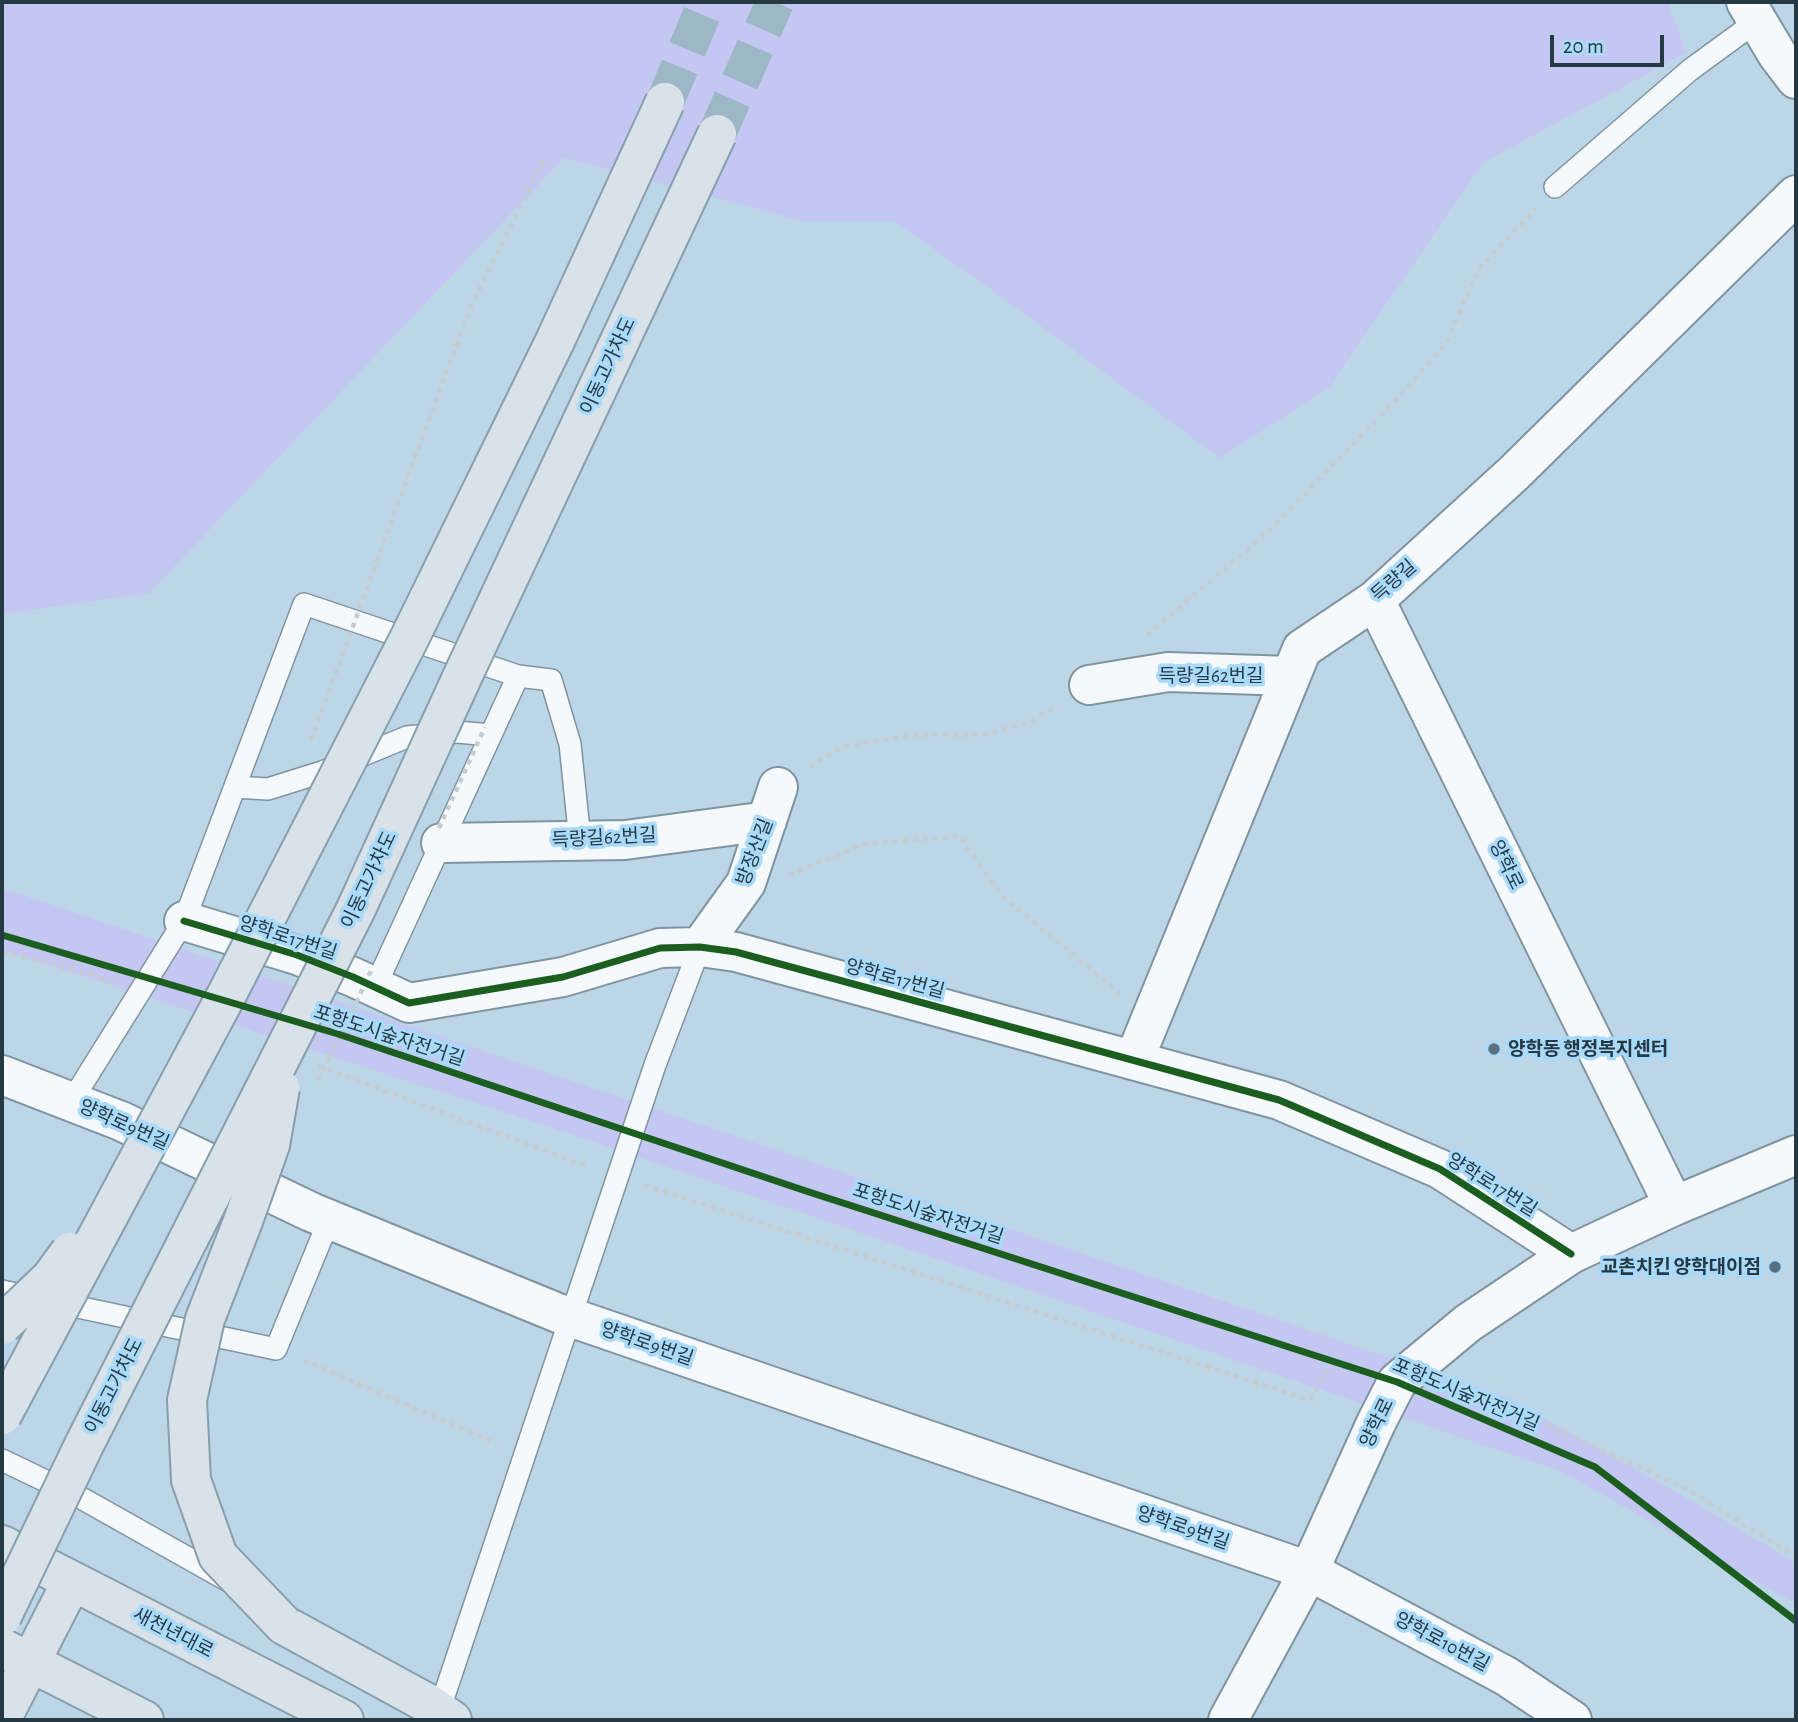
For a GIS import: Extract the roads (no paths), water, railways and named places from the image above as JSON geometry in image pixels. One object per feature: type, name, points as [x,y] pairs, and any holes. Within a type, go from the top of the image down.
[{"type":"main road","points":[[2,1415],[233,982],[409,639],[555,341],[665,102]]},
{"type":"main road","name":"이동고가차도","points":[[2,1616],[85,1443],[311,1029],[356,909],[717,134]]},
{"type":"main road","points":[[311,1029],[283,1074],[270,1145],[205,1319],[187,1400],[191,1480],[218,1556],[284,1625],[427,1703],[447,1711]]},
{"type":"main road","points":[[2,1325],[51,1278],[138,1160]]},
{"type":"main road","name":"새천년대로","points":[[2,1545],[344,1720]]},
{"type":"main road","points":[[2,1718],[16,1655],[72,1581]]},
{"type":"main road","points":[[16,1655],[144,1720]]},
{"type":"street","points":[[1751,11],[1796,79]]},
{"type":"street","name":"득량길","points":[[1134,1060],[1302,649],[1375,600],[1514,473],[1796,195]]},
{"type":"street","name":"양학로","points":[[1375,600],[1674,1206]]},
{"type":"street","name":"득량길62번길","points":[[1089,685],[1168,672],[1291,676]]},
{"type":"street","name":"득량길62번길","points":[[441,843],[625,840],[772,804]]},
{"type":"street","name":"방장산길","points":[[700,947],[746,883],[772,804]]},
{"type":"street","name":"양학로17번길","points":[[184,920],[353,976],[364,999],[409,1003],[563,977],[660,948],[700,947],[736,952],[1279,1100],[1440,1169],[1571,1254]]},
{"type":"street","name":"양학로9번길","points":[[2,1075],[121,1121],[329,1220],[570,1318],[1309,1571]]},
{"type":"street","name":"양학로","points":[[1228,1720],[1309,1571],[1376,1423],[1410,1372],[1468,1323],[1571,1254],[1674,1206],[1796,1155]]},
{"type":"street","name":"양학로10번길","points":[[1309,1571],[1506,1676],[1572,1720]]},
{"type":"lane","points":[[1555,187],[1690,70],[1751,11]]},
{"type":"lane","points":[[71,1102],[184,920],[304,604],[518,676],[551,680],[570,744],[580,840]]},
{"type":"lane","points":[[364,999],[441,843],[518,676]]},
{"type":"lane","points":[[235,787],[268,789],[322,772],[407,737],[458,732],[490,735]]},
{"type":"lane","points":[[447,1711],[524,1456],[654,1065],[700,947]]},
{"type":"lane","points":[[2,1291],[276,1349],[329,1220]]},
{"type":"lane","points":[[2,1460],[83,1499],[447,1711],[475,1720]]},
{"type":"tunnel","points":[[665,102],[707,2]]},
{"type":"tunnel","points":[[717,134],[775,2]]},
{"type":"place","name":"양학동 행정복지센터","points":[[1494,1049]]},
{"type":"place","name":"교촌치킨 양학대이점","points":[[1775,1267]]}]
